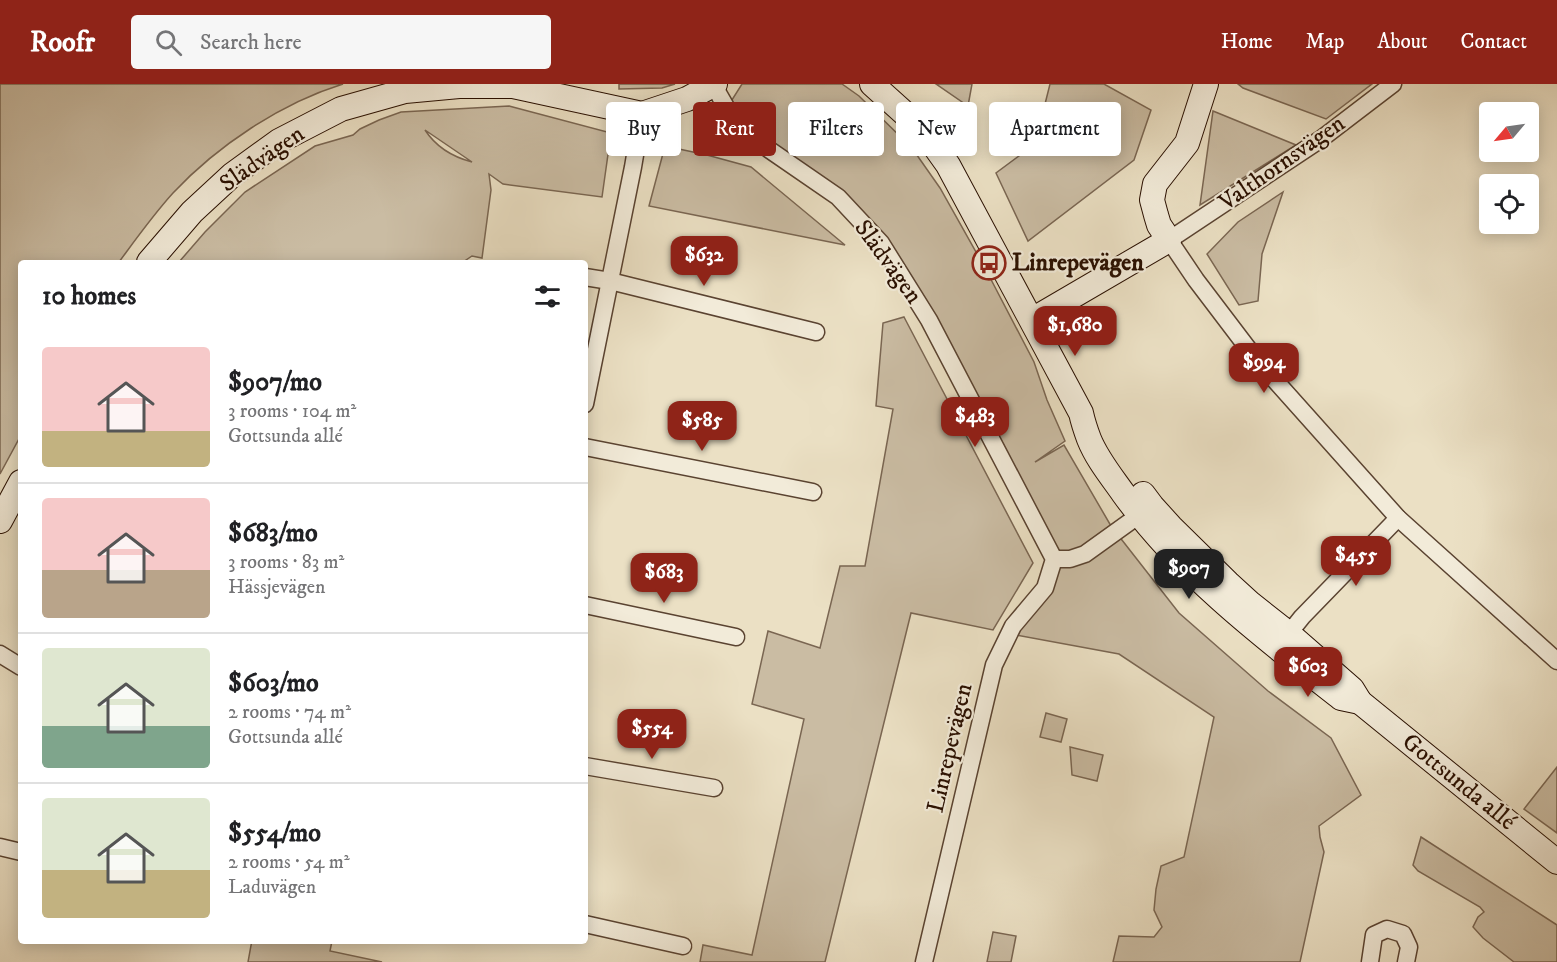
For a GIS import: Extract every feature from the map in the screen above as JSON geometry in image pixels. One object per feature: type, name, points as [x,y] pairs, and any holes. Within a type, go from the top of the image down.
[{"type":"street","name":"Gottsunda allé","points":[[872,84],[923,130],[948,165],[1081,413],[1089,440],[1104,467],[1145,511],[1171,527],[1251,604],[1283,641],[1352,689],[1360,702],[1557,862]]},
{"type":"street","points":[[1206,84],[1187,143],[1155,184],[1152,200],[1158,225],[1256,359],[1398,518],[1557,661]]},
{"type":"street","name":"Valthornsvägen","points":[[1032,320],[1169,240],[1321,139],[1393,84]]},
{"type":"street","name":"Slädvägen","points":[[678,102],[715,85],[734,121],[764,146],[838,197],[880,243],[929,320],[1054,559]]},
{"type":"street","name":"Slädvägen","points":[[152,260],[192,212],[232,175],[279,141],[341,110],[405,91],[459,86],[513,86],[606,106]]},
{"type":"street","points":[[588,389],[635,156]]},
{"type":"street","points":[[588,277],[816,333]]},
{"type":"street","points":[[588,448],[813,492]]},
{"type":"street","points":[[0,521],[18,489]]},
{"type":"street","points":[[1054,559],[1070,559],[1085,554],[1145,511]]},
{"type":"street","points":[[1283,641],[1302,617],[1398,518]]},
{"type":"street","name":"Linrepevägen","points":[[924,962],[994,665],[1013,626],[1045,588],[1054,559]]},
{"type":"street","points":[[588,606],[736,637]]},
{"type":"street","points":[[0,654],[18,665]]},
{"type":"street","points":[[588,767],[714,788]]},
{"type":"street","points":[[0,847],[18,851]]},
{"type":"street","points":[[588,925],[683,946]]},
{"type":"street","points":[[1370,962],[1374,935],[1387,929],[1402,934],[1409,947],[1406,962]]},
{"type":"shaded area","points":[[0,84],[343,84],[296,102],[274,114],[209,159],[173,193],[120,260],[18,260],[18,441],[0,474]]},
{"type":"shaded area","points":[[619,84],[675,84],[662,88],[619,89]]},
{"type":"shaded area","points":[[742,84],[842,84],[865,102],[788,102],[788,156],[884,156],[884,121],[896,132],[896,156],[918,156],[940,188],[1034,362],[1065,441],[1035,462],[1064,445],[1111,526],[1179,613],[1268,691],[1331,738],[1361,795],[1319,826],[1324,852],[1300,962],[1113,962],[1119,936],[1154,937],[1162,927],[1154,910],[1161,866],[1184,857],[1214,717],[1119,654],[1010,634],[1054,559],[929,320],[838,197],[776,154],[776,102],[731,102]]},
{"type":"shaded area","points":[[936,84],[972,84],[969,102],[962,102]]},
{"type":"shaded area","points":[[1050,84],[1104,84],[1151,110],[1134,160],[1028,241],[996,173],[1019,156],[1121,156],[1121,102],[1046,102]]},
{"type":"shaded area","points":[[1238,84],[1372,84],[1326,119],[1243,88]]},
{"type":"shaded area","points":[[509,106],[606,132],[608,156],[602,197],[503,184],[489,174],[491,190],[482,258],[472,256],[466,260],[181,260],[245,192],[315,146],[353,135],[360,129],[401,112]],"holes":[[[425,130],[472,162],[446,150],[434,141]]]},
{"type":"shaded area","points":[[1213,111],[1296,145],[1200,205]]},
{"type":"shaded area","points":[[681,149],[693,152],[693,156],[711,156],[751,167],[845,245],[649,206],[662,156],[681,156]]},
{"type":"shaded area","points":[[1283,192],[1262,254],[1258,301],[1239,305],[1207,254],[1238,222]]},
{"type":"shaded area","points":[[904,317],[1033,563],[993,630],[911,613],[825,962],[700,962],[703,945],[752,955],[804,719],[752,704],[768,631],[820,648],[840,566],[865,566],[893,409],[876,406],[883,323]]},
{"type":"shaded area","points":[[1046,713],[1067,719],[1061,742],[1040,737]]},
{"type":"shaded area","points":[[1070,747],[1103,755],[1097,781],[1072,775]]},
{"type":"shaded area","points":[[1557,767],[1557,833],[1524,809]]},
{"type":"shaded area","points":[[1421,837],[1557,925],[1557,962],[1514,962],[1483,938],[1473,927],[1478,917],[1484,912],[1480,907],[1418,871],[1413,865]]},
{"type":"shaded area","points":[[993,932],[1016,936],[1011,962],[987,962]]},
{"type":"shaded area","points":[[251,944],[331,944],[330,951],[382,962],[248,962]]},
{"type":"place","name":"Linrepevägen","points":[[989,263]]}]
